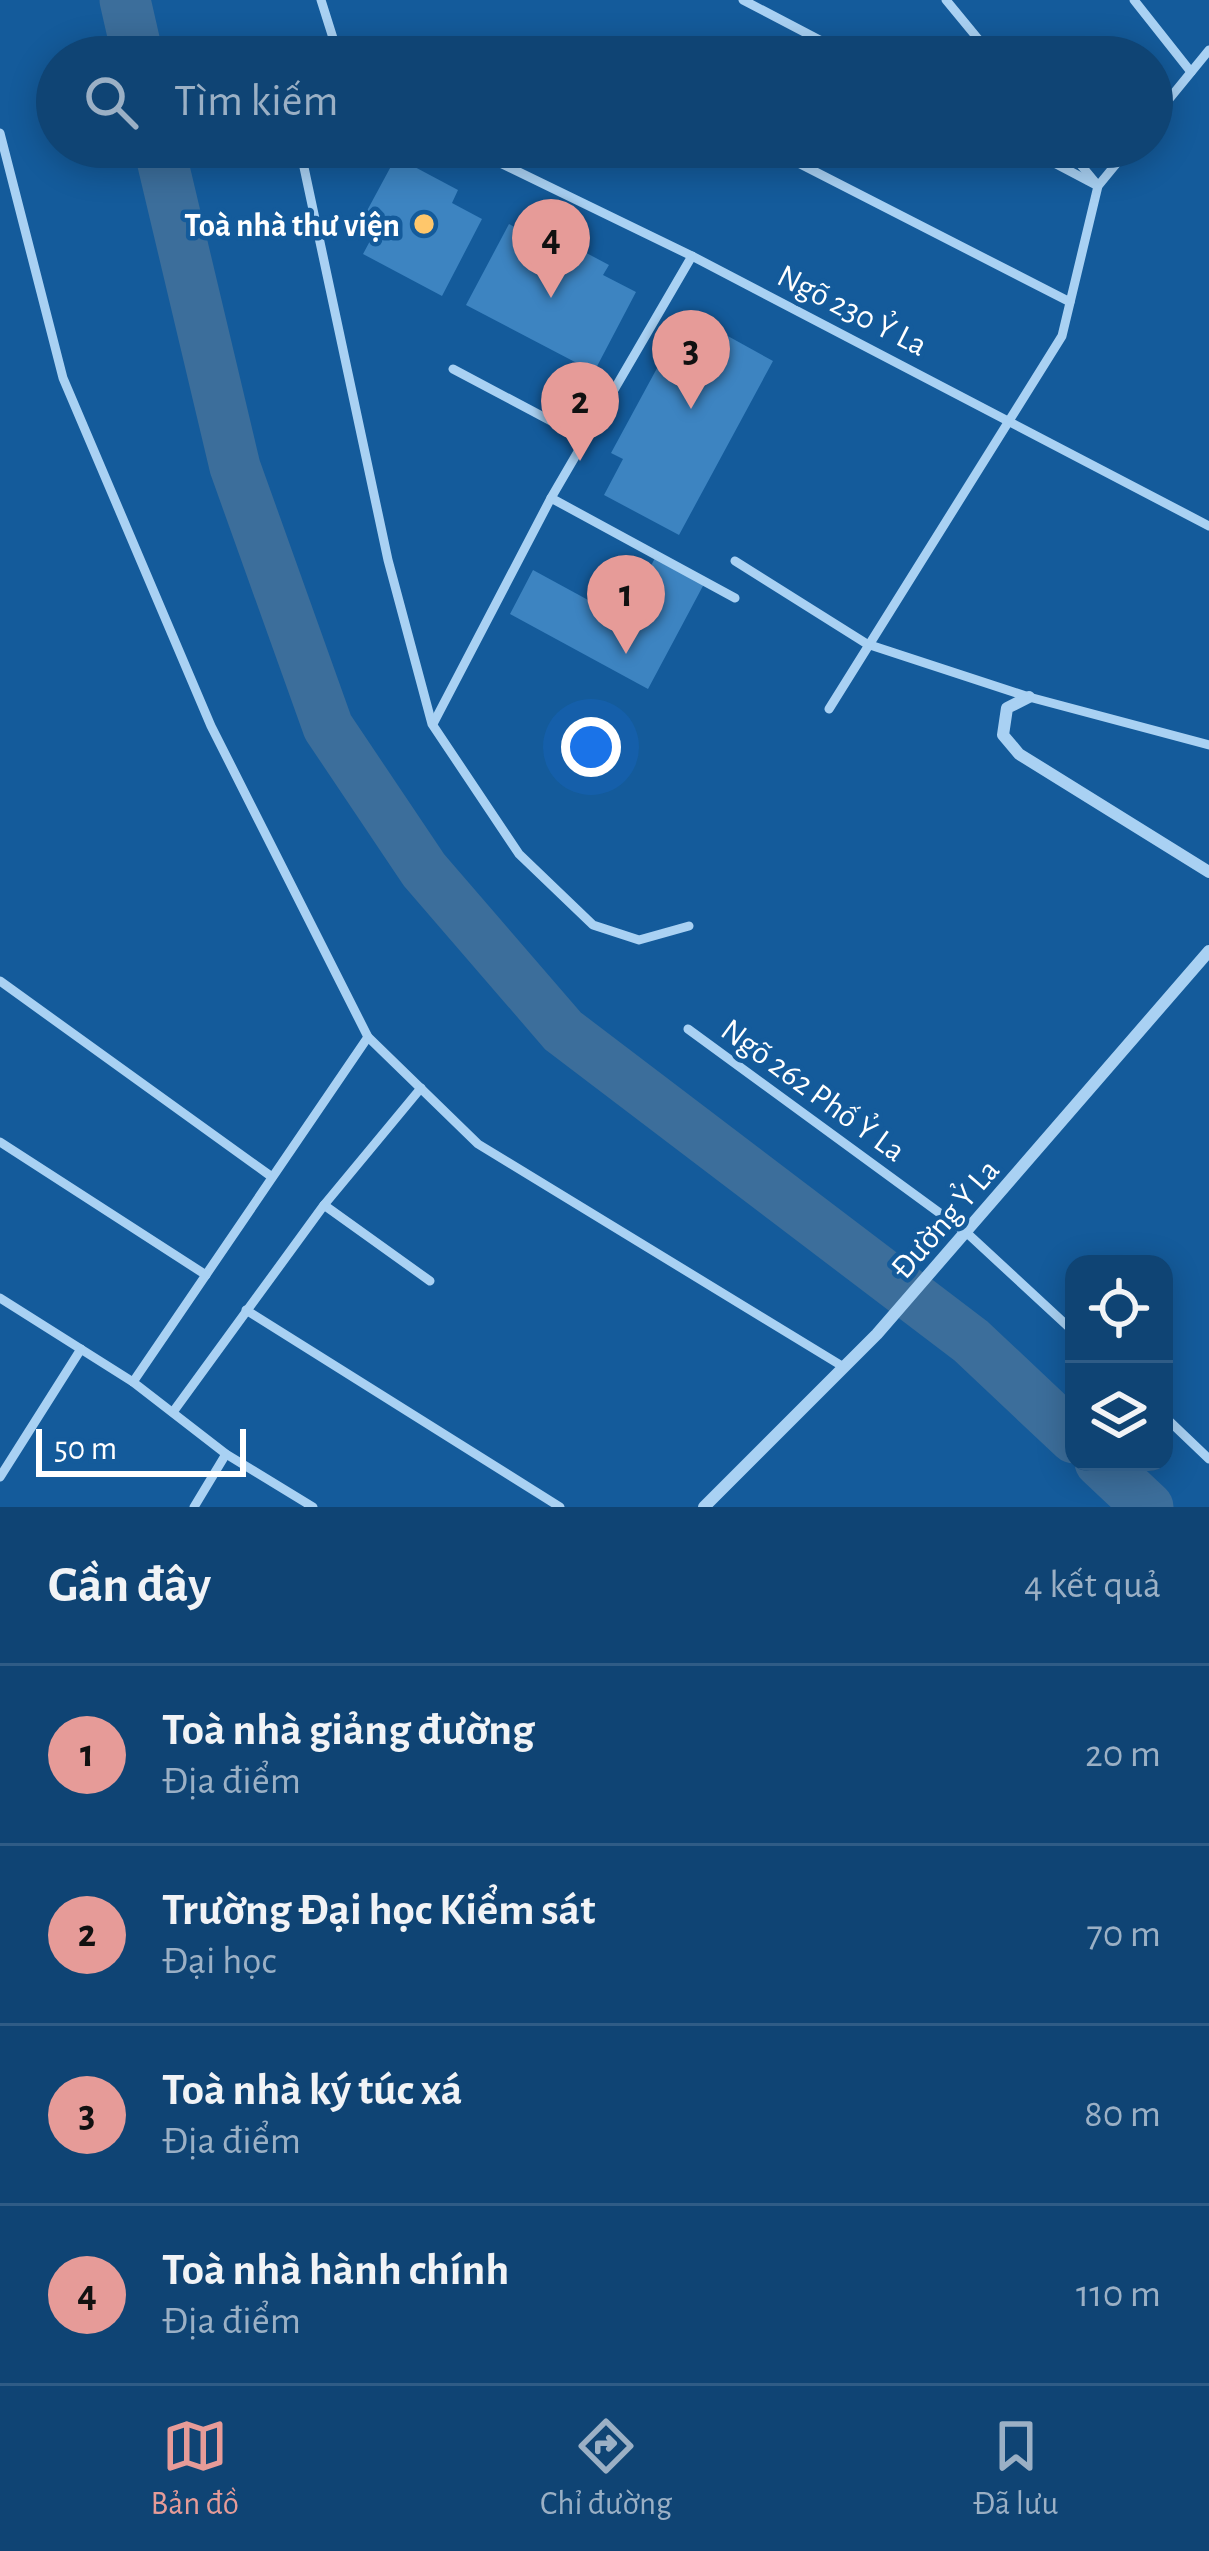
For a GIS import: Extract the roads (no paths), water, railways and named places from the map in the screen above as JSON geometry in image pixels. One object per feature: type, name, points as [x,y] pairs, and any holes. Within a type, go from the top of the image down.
[{"type":"street","points":[[1029,698],[1007,707],[1003,735],[1019,754],[1209,872]]},
{"type":"street","name":"Đường Ỷ La","points":[[704,1507],[878,1334],[1209,951]]},
{"type":"lane","points":[[321,0],[332,36]]},
{"type":"lane","points":[[743,0],[812,36]]},
{"type":"lane","points":[[946,0],[976,36]]},
{"type":"lane","points":[[1134,0],[1162,36]]},
{"type":"lane","points":[[1173,49],[1191,72]]},
{"type":"lane","points":[[1173,94],[1209,50]]},
{"type":"lane","points":[[0,133],[63,378],[211,725],[368,1037],[478,1144],[842,1366]]},
{"type":"lane","points":[[304,168],[388,560],[432,724],[519,854],[593,925],[639,940],[689,926]]},
{"type":"lane","name":"Ngõ 230 Ỷ La","points":[[510,168],[692,256],[1209,526]]},
{"type":"lane","points":[[808,168],[1070,302]]},
{"type":"lane","points":[[1064,168],[1098,186]]},
{"type":"lane","points":[[1083,168],[1098,186]]},
{"type":"lane","points":[[829,709],[1062,337],[1098,186],[1113,168]]},
{"type":"lane","points":[[432,724],[551,498],[692,256]]},
{"type":"lane","points":[[453,369],[585,439]]},
{"type":"lane","points":[[551,498],[735,598]]},
{"type":"lane","points":[[735,561],[867,644],[1029,698],[1209,745]]},
{"type":"lane","points":[[0,981],[272,1177]]},
{"type":"lane","name":"Ngõ 262 Phố Ỷ La","points":[[688,1029],[968,1233],[1065,1324]]},
{"type":"lane","points":[[133,1382],[368,1037]]},
{"type":"lane","points":[[173,1412],[324,1205],[421,1088]]},
{"type":"lane","points":[[0,1142],[206,1275]]},
{"type":"lane","points":[[324,1205],[430,1281]]},
{"type":"lane","points":[[0,1298],[133,1382],[226,1454],[313,1507]]},
{"type":"lane","points":[[247,1310],[560,1507]]},
{"type":"lane","points":[[0,1477],[5,1458],[81,1349]]},
{"type":"lane","points":[[1173,1425],[1209,1459]]},
{"type":"lane","points":[[194,1507],[226,1454]]},
{"type":"waterway","points":[[125,0],[133,36]]},
{"type":"waterway","points":[[164,168],[235,467],[328,727],[424,870],[563,1031],[971,1341],[1065,1430]]},
{"type":"waterway","points":[[1110,1471],[1148,1507]]},
{"type":"place","name":"Toà nhà thư viện","points":[[424,224]]},
{"type":"place","name":"Toà nhà hành chính","points":[[551,298]]},
{"type":"place","name":"Toà nhà ký túc xá","points":[[691,409]]},
{"type":"place","name":"Trường Đại học Kiểm sát","points":[[580,461]]},
{"type":"place","name":"Toà nhà giảng đường","points":[[626,654]]}]
